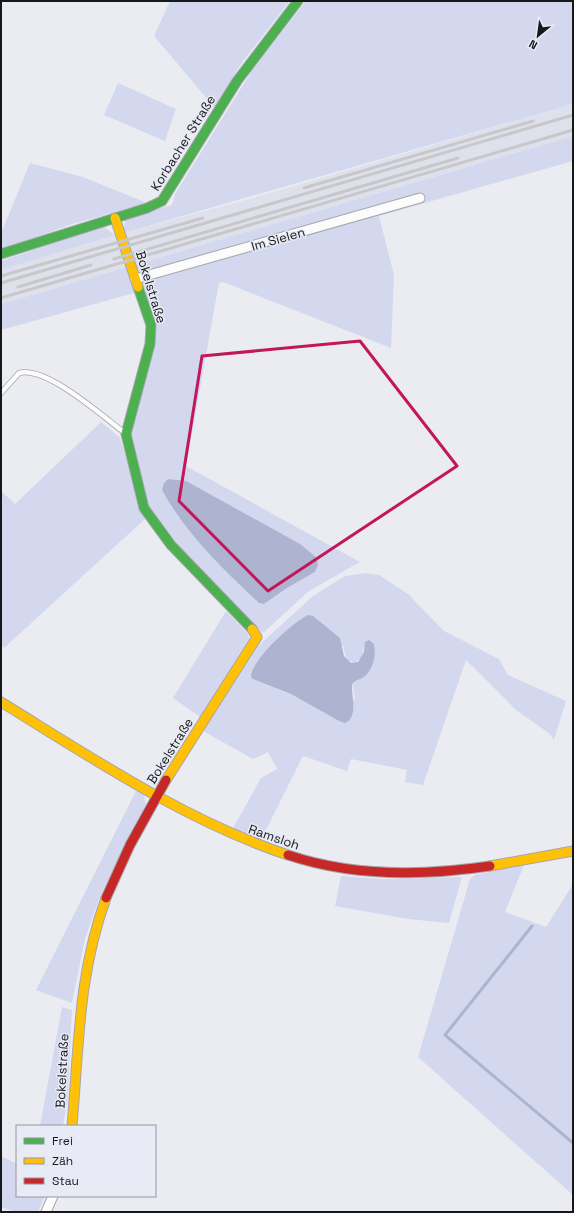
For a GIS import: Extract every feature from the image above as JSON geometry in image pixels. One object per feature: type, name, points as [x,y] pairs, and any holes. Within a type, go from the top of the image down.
[{"type":"street","name":"Korbacher Straße","points":[[1,254],[147,208],[162,201],[168,194],[237,81],[298,1]]},
{"type":"street","name":"Im Sielen","points":[[135,279],[420,198]]},
{"type":"street","name":"Bokelstraße","points":[[72,1125],[79,1008],[90,946],[101,911],[119,867],[157,796],[257,637],[253,630],[170,545],[144,508],[126,434],[148,352],[151,331],[115,218]]},
{"type":"street","name":"Ramsloh","points":[[1,702],[186,813],[245,841],[297,859],[342,868],[382,872],[422,873],[461,870],[573,851]]},
{"type":"street","points":[[46,1212],[53,1197]]},
{"type":"lane","points":[[1,393],[19,373],[31,372],[41,375],[58,383],[126,434]]},
{"type":"highlighted area","points":[[360,341],[457,466],[268,591],[179,501],[202,356]]},
{"type":"shaded area","points":[[170,1],[290,1],[243,61],[214,107],[154,36]]},
{"type":"shaded area","points":[[306,1],[573,1],[573,104],[123,233],[125,221],[133,216],[172,205],[175,194],[253,69]]},
{"type":"shaded area","points":[[118,83],[176,109],[165,141],[104,115]]},
{"type":"shaded area","points":[[573,104],[573,136],[1,304],[1,270],[115,235],[249,199]]},
{"type":"shaded area","points":[[573,136],[573,161],[379,216],[394,275],[391,348],[223,282],[219,283],[186,466],[360,562],[309,591],[263,633],[192,563],[148,505],[131,435],[153,352],[145,290],[1,330],[1,304]],"holes":[[[162,490],[317,558],[318,565],[315,572],[287,588],[264,604],[208,550],[183,522]]]},
{"type":"shaded area","points":[[30,163],[83,177],[147,203],[72,224],[1,250],[1,233]]},
{"type":"shaded area","points":[[103,226],[115,235],[1,270],[1,261]]},
{"type":"shaded area","points":[[101,422],[120,438],[145,519],[4,648],[1,645],[1,491],[15,504]]},
{"type":"shaded area","points":[[168,479],[186,481],[300,544],[317,558],[318,565],[315,572],[287,588],[264,604],[259,603],[219,564],[182,521],[162,490],[164,483]]},
{"type":"shaded area","points":[[366,573],[379,575],[408,594],[444,631],[499,659],[508,675],[566,701],[554,740],[550,734],[516,710],[466,660],[423,785],[405,782],[407,770],[351,759],[347,771],[303,756],[260,842],[232,830],[261,778],[277,769],[268,752],[253,759],[203,731],[258,646],[313,596],[345,576]],"holes":[[[343,646],[347,660],[355,663],[362,657],[364,646],[364,677],[352,684],[355,698],[339,721],[291,694],[253,679]]]},
{"type":"shaded area","points":[[226,611],[247,633],[249,638],[200,717],[173,698]]},
{"type":"shaded area","points":[[308,615],[313,616],[340,638],[344,656],[351,663],[358,662],[364,652],[365,642],[369,640],[374,644],[375,653],[368,673],[352,684],[353,711],[352,716],[345,723],[291,694],[251,677],[258,661],[274,642],[293,625]]},
{"type":"shaded area","points":[[137,789],[143,793],[146,804],[100,896],[85,939],[72,1003],[36,990]]},
{"type":"shaded area","points":[[524,865],[505,912],[546,927],[573,884],[573,1195],[418,1057],[470,879],[475,875]]},
{"type":"shaded area","points":[[341,876],[382,879],[462,877],[449,923],[408,919],[335,906]]},
{"type":"shaded area","points":[[62,1007],[72,1010],[68,1097],[63,1125],[40,1125]]},
{"type":"shaded area","points":[[1,1156],[16,1164],[16,1197],[45,1197],[38,1212],[15,1212],[1,1207]]},
{"type":"waterway","points":[[532,926],[445,1035],[573,1143]]},
{"type":"railway","points":[[1,283],[573,115]]},
{"type":"railway","points":[[304,188],[533,121]]},
{"type":"railway","points":[[1,298],[573,130]]},
{"type":"railway","points":[[114,259],[458,158]]},
{"type":"railway","points":[[1,276],[203,218]]},
{"type":"railway","points":[[18,287],[91,265]]},
{"type":"traffic: fast","points":[[1,254],[147,208],[162,201],[237,81],[298,1]]},
{"type":"traffic: fast","points":[[138,287],[151,325],[150,344],[126,434],[144,508],[171,545],[252,629]]},
{"type":"traffic: slow","points":[[115,218],[138,287]]},
{"type":"traffic: slow","points":[[166,780],[257,637],[252,629]]},
{"type":"traffic: slow","points":[[1,702],[140,787],[213,825],[288,855]]},
{"type":"traffic: slow","points":[[490,866],[573,851]]},
{"type":"traffic: slow","points":[[72,1125],[78,1039],[85,983],[90,955],[106,898]]},
{"type":"traffic: jam","points":[[106,898],[130,845],[166,780]]},
{"type":"traffic: jam","points":[[288,855],[313,862],[363,871],[414,873],[439,872],[490,866]]}]
